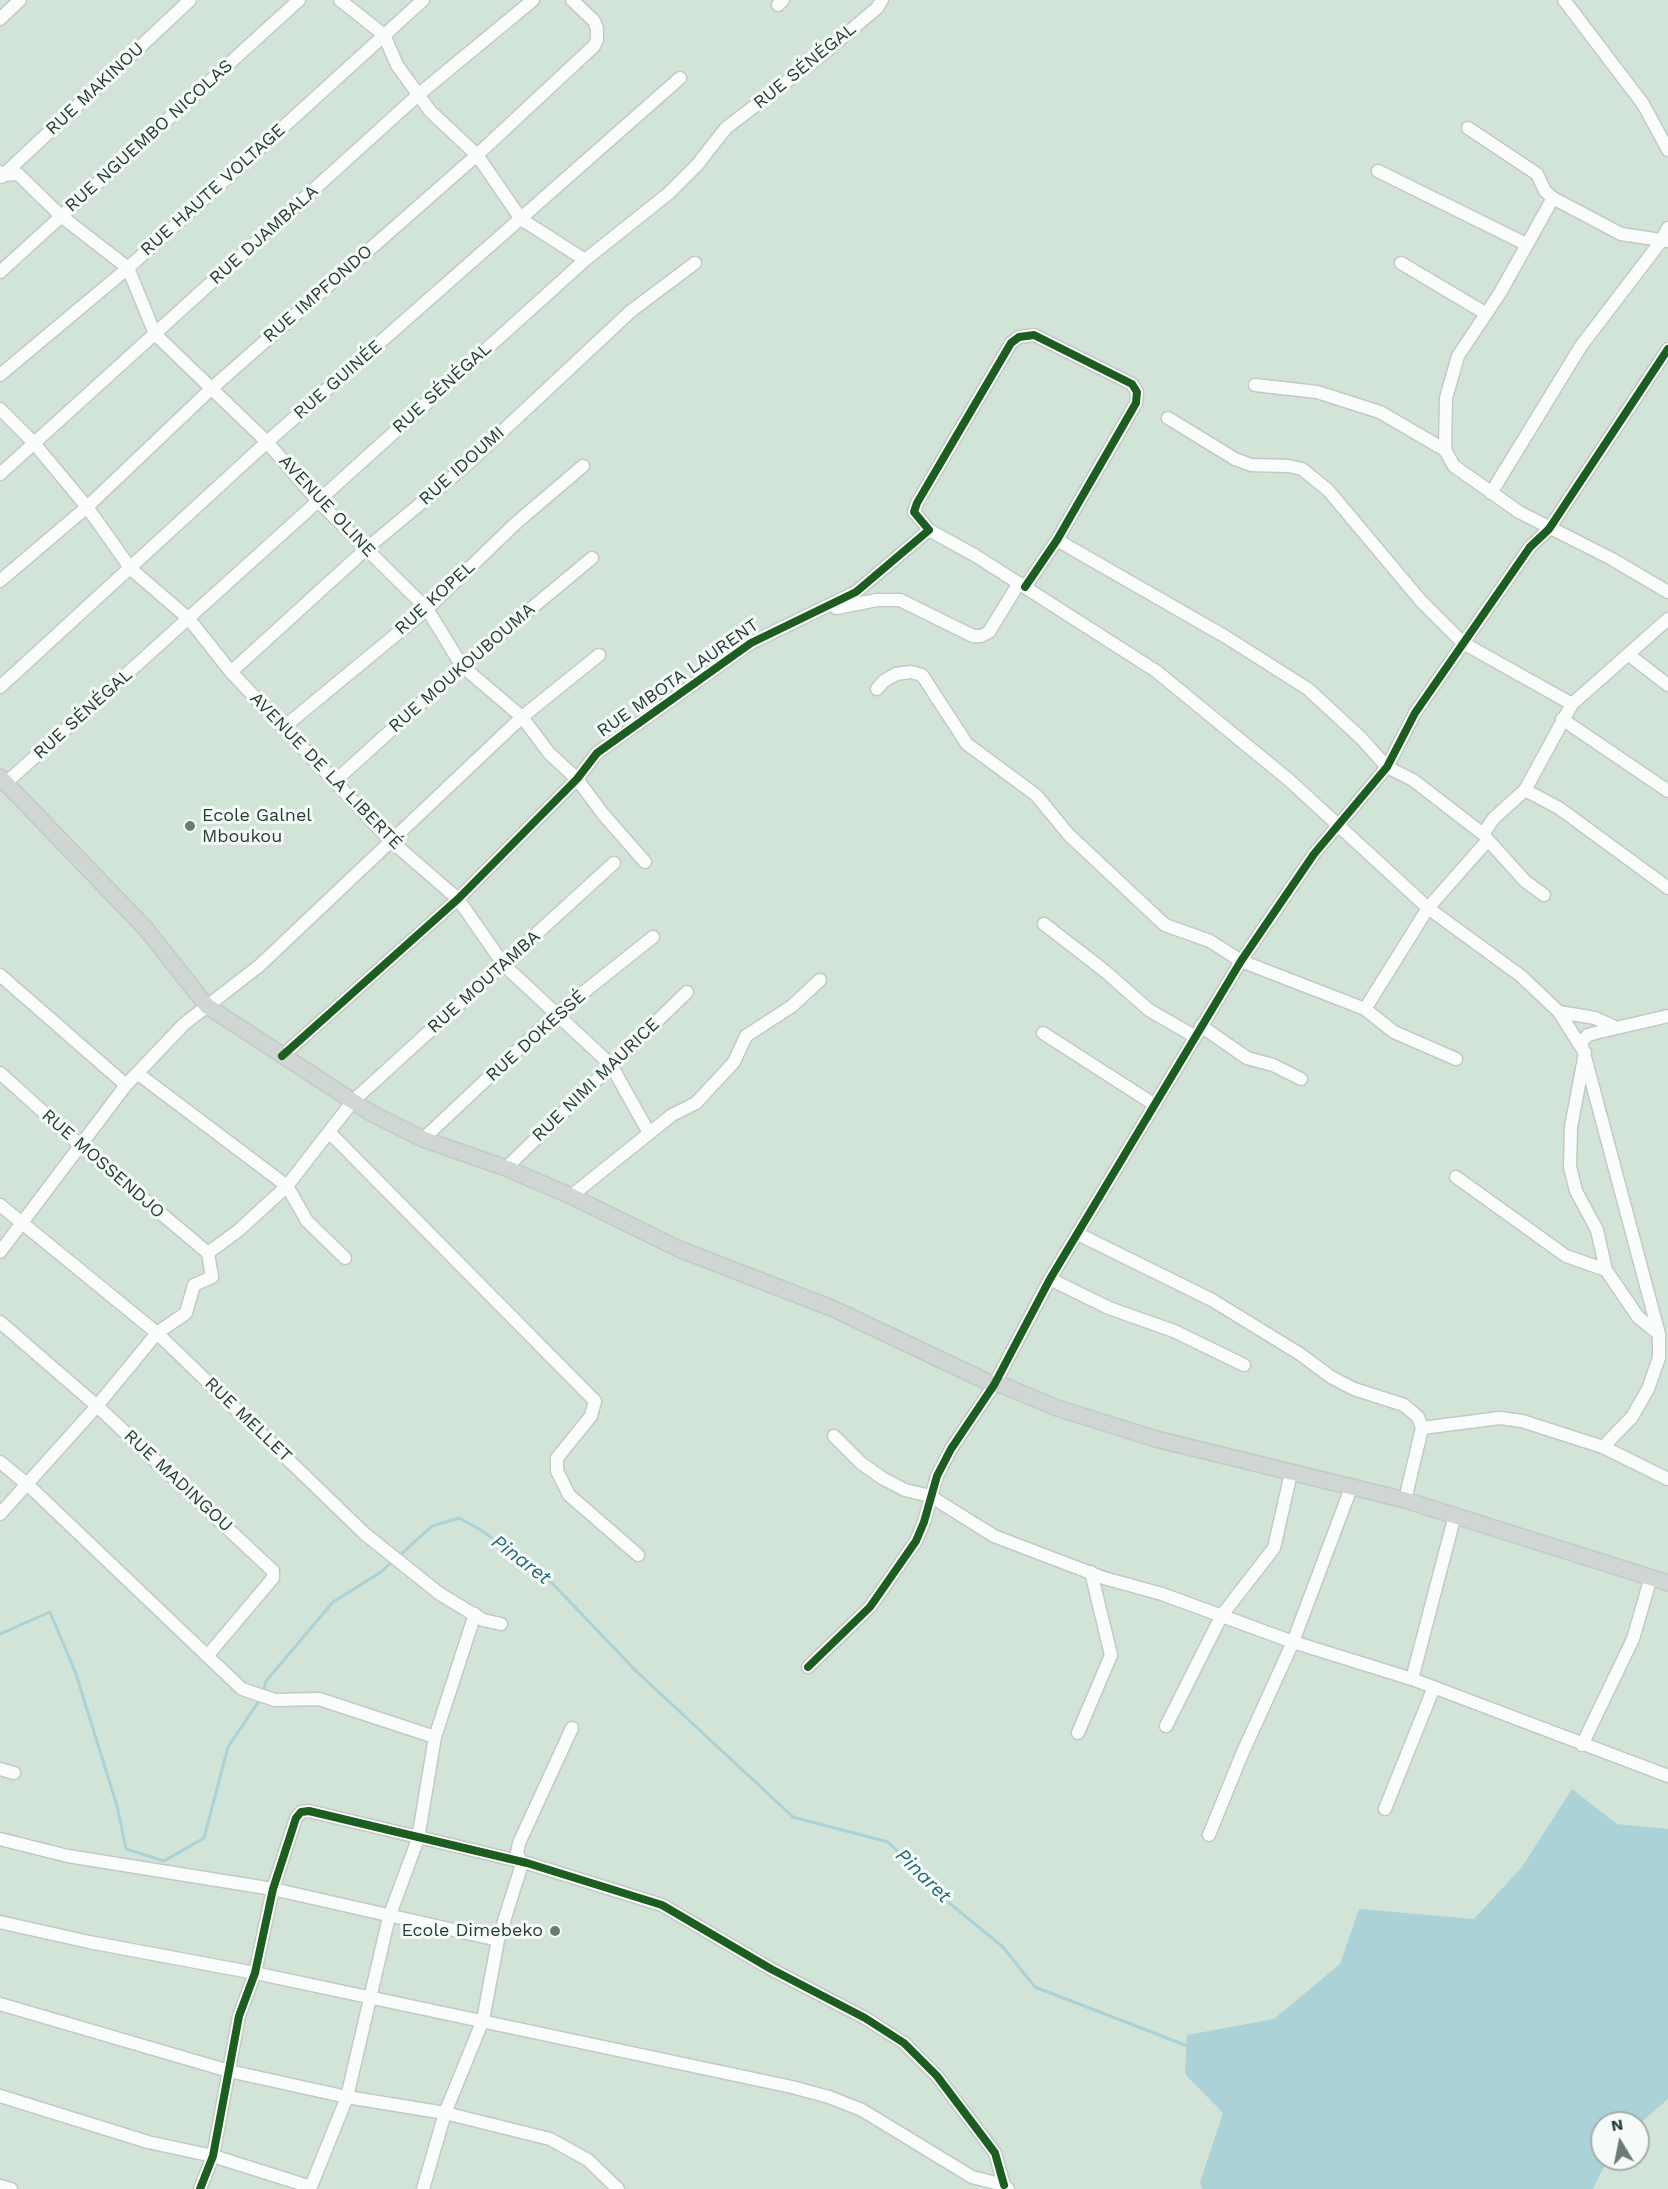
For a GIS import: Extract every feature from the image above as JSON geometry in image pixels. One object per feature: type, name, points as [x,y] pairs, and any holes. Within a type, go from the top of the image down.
[{"type":"main road","points":[[3,780],[146,929],[207,1006],[353,1101],[423,1139],[506,1168],[571,1196],[679,1249],[834,1309],[994,1385],[1002,1385],[1057,1408],[1156,1439],[1405,1500],[1668,1583]]},
{"type":"street","points":[[0,19],[20,0]]},
{"type":"street","name":"RUE NGUEMBO NICOLAS","points":[[0,272],[299,0]]},
{"type":"street","points":[[340,0],[384,35],[397,66],[418,95],[430,111],[477,155],[521,219],[585,260]]},
{"type":"street","name":"RUE HAUTE VOLTAGE","points":[[0,375],[128,268],[423,0]]},
{"type":"street","name":"RUE DJAMBALA","points":[[0,474],[418,95],[533,0]]},
{"type":"street","name":"RUE IMPFONDO","points":[[0,580],[87,507],[212,388],[477,155],[597,40],[594,21],[572,0]]},
{"type":"street","name":"RUE SÉNÉGAL","points":[[3,780],[189,619],[317,500],[585,260],[669,193],[697,165],[726,128],[824,53],[877,8],[882,0]]},
{"type":"street","points":[[1564,0],[1644,104],[1668,150]]},
{"type":"street","name":"RUE MAKINOU","points":[[1,175],[184,2]]},
{"type":"street","name":"RUE GUINÉE","points":[[0,687],[267,442],[680,78]]},
{"type":"street","points":[[1468,128],[1537,174],[1545,191],[1553,198],[1621,234],[1665,241]]},
{"type":"street","points":[[1378,171],[1526,244]]},
{"type":"street","name":"AVENUE OLINE","points":[[1,175],[18,174],[61,216],[128,268],[155,333],[267,442],[317,500],[427,609],[462,666],[522,717],[549,753],[578,779],[603,814],[645,862]]},
{"type":"street","points":[[1445,450],[1446,398],[1450,376],[1463,346],[1500,293],[1553,198]]},
{"type":"street","points":[[1491,493],[1581,346],[1665,241],[1668,228]]},
{"type":"street","name":"RUE IDOUMI","points":[[231,672],[366,549],[462,468],[622,319],[695,263]]},
{"type":"street","points":[[1401,263],[1485,314]]},
{"type":"street","points":[[822,610],[878,600],[900,600],[973,636],[981,636],[989,632],[1022,585],[1057,540],[1136,403],[1137,392],[1132,384],[1034,335],[1019,337],[1011,343],[917,503],[914,512],[928,530],[1022,585],[1156,671],[1227,727],[1341,825],[1428,908],[1521,976],[1559,1012],[1585,1053],[1571,1127],[1570,1167],[1576,1191],[1597,1230],[1606,1270],[1638,1317],[1659,1334]]},
{"type":"street","points":[[808,1667],[870,1608],[916,1541],[937,1476],[951,1449],[994,1385],[1050,1279],[1241,961],[1314,854],[1341,825],[1387,767],[1416,713],[1463,643],[1530,547],[1549,530],[1668,349]]},
{"type":"street","points":[[1254,385],[1317,392],[1380,412],[1445,450],[1454,466],[1549,530],[1612,560],[1668,592]]},
{"type":"street","name":"AVENUE DE LA LIBERTÉ","points":[[0,409],[33,442],[87,507],[131,569],[189,619],[231,672],[391,841],[458,899],[504,965],[611,1065],[649,1133]]},
{"type":"street","points":[[1168,418],[1235,459],[1251,465],[1288,465],[1302,469],[1328,490],[1421,602],[1463,643],[1572,704]]},
{"type":"street","name":"RUE KOPEL","points":[[284,727],[427,609],[516,524],[583,466]]},
{"type":"street","name":"RUE MBOTA LAURENT","points":[[282,1056],[458,899],[578,779],[597,753],[751,642],[856,592],[928,530]]},
{"type":"street","points":[[1057,540],[1226,637],[1308,689],[1361,738],[1387,767],[1413,780],[1485,837],[1525,881],[1544,895]]},
{"type":"street","name":"RUE MOUKOUBOUMA","points":[[334,781],[462,666],[592,558]]},
{"type":"street","points":[[1365,1009],[1428,908],[1485,837],[1494,818],[1525,790],[1572,704],[1668,619]]},
{"type":"street","points":[[0,1252],[126,1085],[184,1024],[259,966],[522,717],[599,655]]},
{"type":"street","points":[[1629,655],[1668,685]]},
{"type":"street","points":[[877,689],[896,674],[911,672],[922,675],[967,744],[1036,795],[1069,835],[1150,914],[1165,925],[1210,941],[1241,961],[1365,1009],[1394,1032],[1456,1059]]},
{"type":"street","points":[[1562,719],[1668,791]]},
{"type":"street","points":[[1525,790],[1559,808],[1668,888]]},
{"type":"street","name":"RUE MOUTAMBA","points":[[208,1253],[239,1230],[287,1186],[353,1101],[614,863]]},
{"type":"street","points":[[1044,924],[1106,972],[1149,1010],[1198,1031],[1247,1058],[1273,1065],[1301,1079]]},
{"type":"street","name":"RUE DOKESSÉ","points":[[423,1139],[555,1015],[653,937]]},
{"type":"street","points":[[0,975],[126,1085]]},
{"type":"street","points":[[571,1196],[672,1115],[696,1103],[734,1062],[746,1036],[792,1006],[820,980]]},
{"type":"street","name":"RUE NIMI MAURICE","points":[[506,1168],[687,992]]},
{"type":"street","points":[[1559,1012],[1595,1018],[1617,1028]]},
{"type":"street","points":[[1603,1447],[1632,1417],[1648,1389],[1659,1358],[1659,1334],[1581,1042],[1588,1035],[1668,1016]]},
{"type":"street","points":[[1043,1033],[1155,1105]]},
{"type":"street","name":"RUE MOSSENDJO","points":[[0,1073],[81,1146],[208,1253]]},
{"type":"street","points":[[137,1073],[287,1186],[307,1221],[345,1258]]},
{"type":"street","points":[[329,1132],[595,1401],[591,1416],[557,1458],[556,1471],[570,1495],[638,1555]]},
{"type":"street","points":[[1456,1177],[1566,1256],[1606,1270]]},
{"type":"street","name":"RUE MELLET","points":[[0,1205],[157,1333],[365,1534],[440,1594],[483,1620],[501,1624]]},
{"type":"street","points":[[1078,1234],[1212,1300],[1300,1354],[1331,1377],[1354,1389],[1412,1410],[1418,1417],[1422,1428],[1405,1500]]},
{"type":"street","points":[[0,1514],[97,1406],[157,1333],[186,1313],[194,1285],[212,1277],[208,1253]]},
{"type":"street","points":[[1050,1279],[1110,1308],[1174,1331],[1244,1365]]},
{"type":"street","name":"RUE MADINGOU","points":[[0,1322],[97,1406],[273,1571],[273,1578],[208,1655]]},
{"type":"street","points":[[1422,1428],[1500,1418],[1522,1421],[1603,1447],[1668,1479]]},
{"type":"street","points":[[834,1436],[861,1463],[882,1478],[905,1490],[930,1496],[994,1536],[1293,1642],[1412,1679],[1668,1776]]},
{"type":"street","points":[[0,1462],[27,1484],[242,1689],[275,1700],[319,1699],[435,1737]]},
{"type":"street","points":[[1166,1726],[1222,1615],[1274,1548],[1291,1473]]},
{"type":"street","points":[[1209,1835],[1242,1754],[1293,1642],[1351,1488]]},
{"type":"street","points":[[1412,1679],[1455,1515]]},
{"type":"street","points":[[1078,1733],[1111,1655],[1091,1572]]},
{"type":"street","points":[[1582,1745],[1633,1639],[1651,1577]]},
{"type":"street","points":[[0,2096],[148,2142],[213,2156],[310,2188],[347,2097],[389,1917],[418,1839],[435,1737],[475,1614]]},
{"type":"street","points":[[1385,1809],[1434,1687]]},
{"type":"street","points":[[423,2189],[445,2113],[483,2020],[498,1940],[522,1864],[517,1853],[519,1843],[572,1728]]},
{"type":"street","points":[[0,1769],[14,1773]]},
{"type":"street","points":[[200,2189],[213,2156],[239,2016],[255,1973],[273,1889],[296,1818],[301,1812],[309,1811],[605,1886],[662,1905],[771,1969],[864,2018],[903,2043],[937,2076],[995,2153],[1006,2187]]},
{"type":"street","points":[[0,1839],[68,1856],[273,1889],[498,1940]]},
{"type":"street","points":[[0,1922],[89,1942],[255,1973],[483,2020],[829,2097],[885,2123],[972,2177],[1006,2187]]},
{"type":"street","points":[[0,2004],[229,2071],[347,2097],[445,2113],[550,2139],[588,2160],[618,2189]]},
{"type":"street","points":[[0,2186],[10,2189]]},
{"type":"green space","points":[[0,0],[1668,0],[1668,2189],[0,2189]]},
{"type":"water","points":[[1572,1789],[1617,1824],[1668,1829],[1668,2099],[1650,2115],[1650,2111],[1590,2111],[1590,2171],[1602,2171],[1593,2189],[1202,2189],[1200,2182],[1223,2113],[1185,2074],[1187,2035],[1274,2019],[1340,1964],[1359,1909],[1474,1919],[1522,1867]]},
{"type":"waterway","name":"Pinaret","points":[[398,1557],[432,1526],[459,1518],[481,1530],[553,1584],[635,1670],[793,1817],[888,1842],[948,1902],[1003,1947],[1035,1987],[1190,2047]]},
{"type":"waterway","name":"Pinaret","points":[[263,1693],[266,1681],[333,1602],[381,1572],[393,1561]]},
{"type":"waterway","name":"Pinaret","points":[[0,1634],[50,1612],[76,1674],[117,1806],[126,1849],[164,1861],[204,1838],[228,1747],[261,1698]]},
{"type":"cycle path","points":[[282,1056],[458,899],[577,779],[597,753],[751,643],[856,592],[929,530],[914,512],[917,503],[1011,343],[1019,337],[1034,335],[1132,384],[1137,392],[1136,403],[1057,540],[1025,587]]},
{"type":"cycle path","points":[[808,1667],[870,1607],[916,1541],[937,1476],[951,1449],[994,1385],[1050,1279],[1241,961],[1314,854],[1387,767],[1415,713],[1530,547],[1549,529],[1668,349]]},
{"type":"cycle path","points":[[200,2189],[213,2156],[239,2016],[255,1973],[273,1889],[296,1818],[301,1812],[309,1811],[527,1863],[662,1905],[771,1969],[865,2018],[904,2043],[937,2076],[995,2153],[1004,2185]]},
{"type":"place","name":"Ecole Galnel Mboukou","points":[[190,826]]},
{"type":"place","name":"Ecole Dimebeko","points":[[555,1931]]}]
